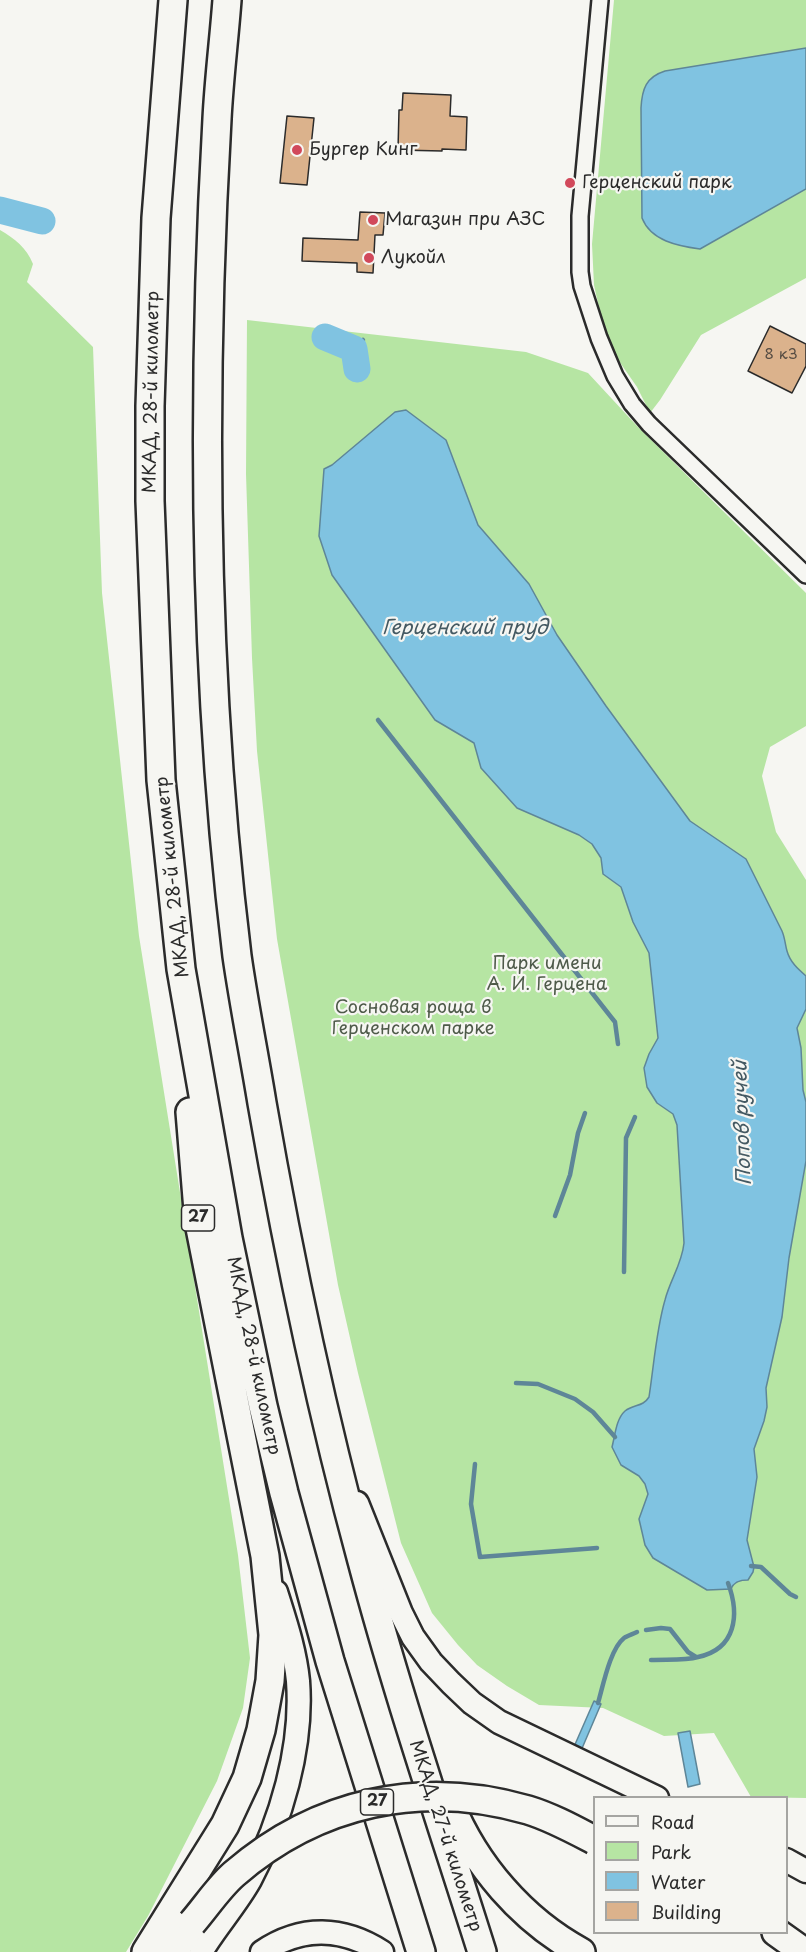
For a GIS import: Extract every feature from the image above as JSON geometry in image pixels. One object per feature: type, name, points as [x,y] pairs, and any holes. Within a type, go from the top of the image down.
[{"type":"highway","name":"МКАД, 28-й километр","points":[[173,0],[156,218],[150,406],[150,501],[161,780],[181,969],[243,1318],[284,1493],[327,1650],[421,1952]]},
{"type":"highway","points":[[227,0],[217,115],[207,406],[208,511],[219,775],[238,961],[284,1228],[318,1393],[385,1645],[461,1831],[496,1881],[518,1905],[541,1926],[580,1952]]},
{"type":"highway","name":"27","points":[[146,1952],[225,1825],[246,1778],[261,1730],[270,1681],[273,1635],[265,1556],[199,1223],[171,875]]},
{"type":"highway","name":"МКАД, 27-й километр","points":[[385,1645],[482,1952]]},
{"type":"highway","name":"27","points":[[174,1952],[192,1923],[232,1875],[281,1839],[319,1819],[362,1804],[401,1798],[449,1796],[489,1800],[530,1811],[593,1840]]},
{"type":"highway","points":[[779,1934],[804,1952]]},
{"type":"main road","points":[[318,1393],[353,1494],[401,1613],[413,1637],[430,1662],[472,1703],[499,1722],[655,1796]]},
{"type":"main road","points":[[201,1952],[249,1882],[273,1833],[289,1781],[297,1734],[298,1682],[290,1634],[265,1556]]},
{"type":"main road","points":[[788,1861],[806,1871]]},
{"type":"main road","points":[[262,1952],[276,1942],[302,1933],[328,1932],[348,1935],[367,1942],[382,1952]]},
{"type":"street","points":[[600,0],[580,216],[582,286],[598,338],[615,376],[632,404],[649,424],[806,575]]},
{"type":"green space","points":[[614,0],[806,0],[806,278],[701,335],[650,413],[637,387],[612,351],[603,326],[594,285],[592,244]]},
{"type":"green space","points":[[0,230],[20,244],[30,258],[33,264],[27,282],[93,347],[102,593],[139,936],[238,1555],[250,1658],[243,1708],[217,1781],[148,1916],[126,1952],[0,1952]]},
{"type":"green space","name":"Парк имени А. И. Герцена","points":[[247,320],[526,352],[588,373],[638,427],[806,593],[806,726],[770,747],[762,776],[776,832],[806,880],[806,1798],[750,1796],[714,1733],[664,1736],[603,1708],[539,1705],[507,1686],[477,1665],[432,1613],[401,1543],[338,1285],[277,939],[257,751],[246,474]]},
{"type":"water","points":[[806,48],[806,189],[700,249],[674,244],[652,232],[642,218],[641,108],[642,95],[649,80],[665,71]]},
{"type":"water","name":"Герценский пруд","points":[[406,410],[446,440],[478,525],[529,584],[557,635],[690,821],[746,859],[782,931],[790,959],[806,976],[806,1009],[797,1028],[806,1102],[806,1161],[789,1258],[782,1317],[766,1388],[767,1407],[754,1449],[757,1477],[747,1540],[754,1567],[748,1580],[736,1583],[731,1589],[707,1590],[653,1558],[645,1545],[639,1519],[648,1494],[645,1484],[639,1476],[621,1465],[612,1447],[622,1414],[649,1397],[662,1312],[684,1243],[677,1125],[673,1114],[657,1103],[647,1087],[644,1068],[658,1038],[649,953],[633,922],[621,887],[603,874],[601,858],[592,844],[579,835],[517,808],[481,768],[474,743],[435,720],[332,575],[319,536],[324,469],[332,465],[395,412]]},
{"type":"water","points":[[594,1701],[601,1704],[580,1753],[573,1749]]},
{"type":"water","points":[[690,1731],[700,1784],[688,1787],[678,1733]]},
{"type":"building","points":[[403,93],[451,95],[450,116],[467,117],[466,150],[398,150],[399,110],[402,110]]},
{"type":"building","name":"Бургер Кинг","points":[[287,116],[314,118],[307,185],[280,183]]},
{"type":"building","points":[[360,212],[385,213],[383,235],[375,235],[373,273],[357,272],[357,263],[302,261],[303,238],[358,240]]},
{"type":"building","points":[[770,326],[806,344],[806,366],[792,393],[748,371]]},
{"type":"waterway","points":[[0,210],[42,221]]},
{"type":"waterway","points":[[325,337],[354,349],[357,369]]},
{"type":"waterway","points":[[354,349],[363,340]]},
{"type":"waterway","points":[[378,720],[615,1022],[618,1044]]},
{"type":"waterway","points":[[555,1216],[570,1175],[578,1133],[585,1113]]},
{"type":"waterway","points":[[624,1272],[626,1138],[635,1117]]},
{"type":"waterway","points":[[516,1383],[538,1384],[575,1399],[593,1412],[615,1437]]},
{"type":"waterway","points":[[475,1464],[471,1504],[480,1557],[597,1548]]},
{"type":"waterway","points":[[751,1566],[761,1567],[796,1597]]},
{"type":"waterway","name":"Попов ручей","points":[[651,1660],[693,1658],[711,1653],[720,1647],[732,1629],[734,1618],[732,1595],[728,1583]]},
{"type":"waterway","points":[[646,1630],[670,1629],[688,1652],[696,1657]]},
{"type":"waterway","points":[[598,1703],[615,1650],[624,1638],[637,1632]]},
{"type":"place","name":"Бургер Кинг","points":[[297,150]]},
{"type":"place","name":"Герценский парк","points":[[570,183]]},
{"type":"place","name":"Магазин при АЗС","points":[[373,220]]},
{"type":"place","name":"Лукойл","points":[[369,258]]},
{"type":"park label","name":"Сосновая роща в Герценском парке","points":[[413,1018]]}]
